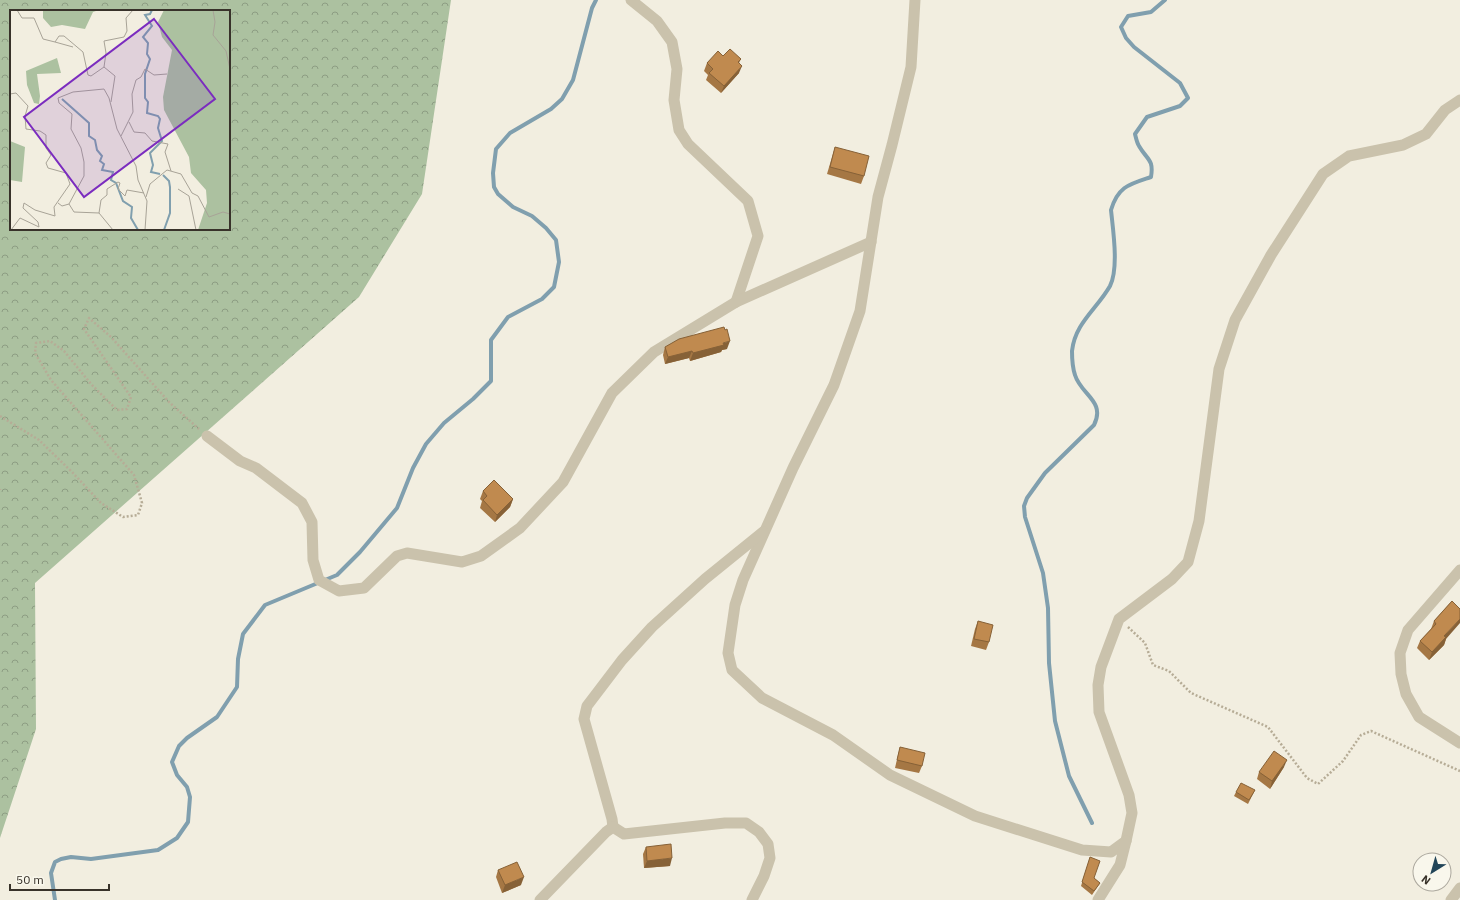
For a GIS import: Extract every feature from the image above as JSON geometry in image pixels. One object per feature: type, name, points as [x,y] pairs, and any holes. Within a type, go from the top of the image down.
[{"type":"street","points":[[631,0],[656,21],[672,42],[677,68],[674,100],[679,130],[688,144],[748,201],[758,236],[736,302]]},
{"type":"street","points":[[915,0],[911,67],[878,197],[860,310],[834,385],[793,468],[743,580],[735,605],[728,653],[732,670],[762,698],[833,735],[890,775],[975,816],[1082,850],[1111,852],[1126,841]]},
{"type":"street","points":[[1098,900],[1120,865],[1132,813],[1130,795],[1099,712],[1101,667],[1119,619],[1172,579],[1188,562],[1199,521],[1220,369],[1235,320],[1271,255],[1323,174],[1349,156],[1403,145],[1426,134],[1445,110],[1460,100]]},
{"type":"street","points":[[206,436],[240,461],[256,468],[302,503],[312,522],[313,560],[319,580],[339,591],[364,588],[397,556],[407,554],[462,562],[481,556],[520,528],[563,482],[612,393],[654,352],[736,302],[871,242]]},
{"type":"street","points":[[613,827],[584,719],[587,706],[622,660],[652,627],[705,579],[765,530]]},
{"type":"street","points":[[1460,570],[1408,630],[1400,653],[1401,674],[1406,694],[1419,717],[1460,743]]},
{"type":"street","points":[[613,827],[624,834],[726,823],[746,824],[759,832],[768,844],[770,858],[764,876],[752,900]]},
{"type":"street","points":[[540,900],[606,832],[613,827]]},
{"type":"street","points":[[1451,900],[1460,888]]},
{"type":"path","points":[[0,416],[39,440],[101,503],[123,517],[138,515],[142,503],[134,475],[51,380],[35,353],[36,343],[50,342],[64,351],[92,384],[117,410],[128,409],[130,397],[84,329],[89,318],[111,337],[169,402],[206,436]]},
{"type":"path","points":[[1119,619],[1145,643],[1153,665],[1169,671],[1191,693],[1268,727],[1307,778],[1318,784],[1343,761],[1361,735],[1371,731],[1460,771]]},
{"type":"green space","points":[[0,0],[451,0],[422,194],[359,297],[35,583],[36,729],[0,838]]},
{"type":"building","points":[[730,49],[741,59],[738,62],[742,66],[724,86],[709,73],[713,69],[707,63],[718,51],[723,56]]},
{"type":"building","points":[[835,147],[869,156],[864,176],[830,167]]},
{"type":"building","points":[[724,327],[725,330],[727,329],[730,341],[723,343],[724,345],[693,353],[692,351],[668,357],[665,347],[679,339]]},
{"type":"building","points":[[494,480],[513,499],[497,515],[483,500],[487,496],[483,491]]},
{"type":"building","points":[[1452,601],[1460,609],[1460,619],[1444,636],[1446,637],[1432,652],[1420,641],[1436,624],[1434,621]]},
{"type":"building","points":[[978,621],[993,625],[989,642],[974,639]]},
{"type":"building","points":[[900,747],[925,753],[922,766],[897,760]]},
{"type":"building","points":[[1274,751],[1287,760],[1272,781],[1259,772]]},
{"type":"building","points":[[1241,783],[1255,790],[1249,800],[1236,792]]},
{"type":"building","points":[[671,844],[672,858],[647,861],[646,847]]},
{"type":"building","points":[[1090,857],[1100,861],[1094,878],[1100,883],[1094,891],[1082,882]]},
{"type":"building","points":[[517,862],[524,877],[505,885],[498,870]]},
{"type":"waterway","points":[[55,900],[51,873],[55,862],[71,857],[91,859],[158,850],[177,838],[188,822],[190,797],[187,787],[177,775],[172,762],[179,746],[187,738],[217,717],[237,687],[238,659],[243,634],[265,605],[337,575],[360,552],[397,508],[413,468],[426,444],[444,423],[473,399],[491,381],[491,340],[508,317],[542,299],[554,287],[559,262],[556,240],[546,228],[532,216],[513,207],[498,194],[494,187],[493,173],[496,149],[510,133],[551,109],[562,99],[573,80],[592,8],[596,0]]},
{"type":"waterway","points":[[1092,823],[1069,776],[1055,721],[1049,663],[1048,608],[1043,573],[1025,517],[1024,506],[1027,498],[1045,473],[1094,425],[1097,417],[1095,404],[1082,388],[1075,375],[1072,351],[1077,332],[1105,294],[1113,278],[1115,249],[1111,210],[1114,202],[1117,196],[1126,187],[1151,177],[1151,163],[1138,145],[1135,134],[1147,117],[1180,106],[1188,98],[1180,83],[1134,47],[1126,38],[1121,27],[1128,16],[1151,12],[1165,0]]}]
